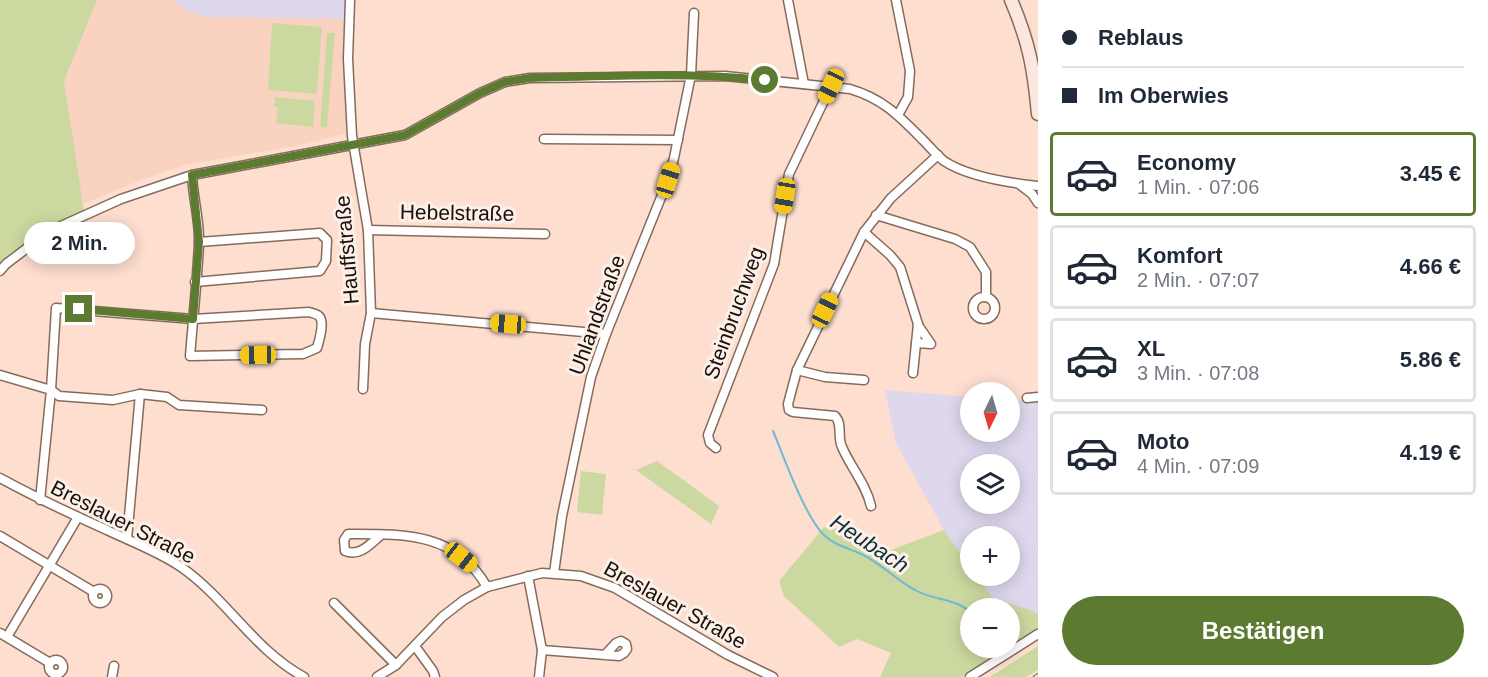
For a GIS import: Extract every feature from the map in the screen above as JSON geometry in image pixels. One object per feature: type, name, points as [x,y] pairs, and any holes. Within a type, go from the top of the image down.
[{"type":"main road","points":[[1011,0],[1034,51],[1038,114]]},
{"type":"street","name":"Hauffstraße","points":[[350,0],[349,97],[353,145],[368,230],[371,313],[365,344],[363,388]]},
{"type":"street","points":[[788,0],[804,84]]},
{"type":"street","points":[[896,0],[910,71],[908,97],[898,115]]},
{"type":"street","name":"Uhlandstraße","points":[[554,573],[562,516],[591,377],[668,180],[678,140],[691,75],[694,13]]},
{"type":"street","points":[[0,271],[6,264],[61,225],[121,199],[192,175],[405,135],[480,93],[505,82],[530,78],[691,75],[831,86],[865,94],[882,102],[944,161],[967,171],[1018,184],[1038,186]]},
{"type":"street","name":"Steinbruchweg","points":[[716,448],[710,443],[708,435],[774,264],[789,174],[831,86]]},
{"type":"street","points":[[544,139],[678,140]]},
{"type":"street","points":[[871,506],[868,493],[842,447],[839,420],[835,416],[793,412],[789,410],[788,404],[797,370],[864,231],[891,198],[938,155]]},
{"type":"street","points":[[40,500],[51,390],[56,308],[193,319],[309,312],[318,315],[321,319],[317,348],[303,354],[190,356],[193,319],[195,282],[199,242],[192,175]]},
{"type":"street","points":[[1018,184],[1032,194],[1038,202]]},
{"type":"street","points":[[876,215],[955,239],[970,248],[986,272],[986,297]]},
{"type":"street","name":"Hebelstraße","points":[[368,230],[545,234]]},
{"type":"street","points":[[864,231],[900,267],[918,324],[931,344],[916,343]]},
{"type":"street","points":[[195,282],[320,271],[326,261],[327,240],[320,233],[199,242]]},
{"type":"street","points":[[371,313],[606,334]]},
{"type":"street","points":[[913,373],[918,324]]},
{"type":"street","points":[[797,370],[825,377],[864,380]]},
{"type":"street","points":[[0,375],[51,390],[60,396],[113,400],[140,394],[167,397],[179,405],[262,410]]},
{"type":"street","points":[[127,539],[140,394]]},
{"type":"street","points":[[1027,398],[1038,397]]},
{"type":"street","name":"Breslauer Straße","points":[[0,478],[40,500],[127,539],[180,567],[207,590],[267,651],[304,677]]},
{"type":"street","points":[[50,663],[4,635],[50,566],[78,517]]},
{"type":"street","points":[[344,528],[345,551],[352,554],[358,554],[381,535]]},
{"type":"street","points":[[344,540],[348,534],[425,538],[438,543],[472,565],[487,587]]},
{"type":"street","points":[[0,536],[94,592]]},
{"type":"street","name":"Breslauer Straße","points":[[377,677],[396,665],[442,617],[464,600],[487,587],[528,576],[554,573],[581,576],[615,588],[753,673],[773,677]]},
{"type":"street","points":[[528,576],[542,650],[539,677]]},
{"type":"street","points":[[334,603],[396,665]]},
{"type":"street","points":[[970,677],[1038,634]]},
{"type":"street","points":[[415,646],[435,677]]},
{"type":"street","points":[[542,650],[605,655]]},
{"type":"street","points":[[112,677],[114,666]]},
{"type":"shaded area","points":[[97,0],[173,0],[187,11],[204,17],[346,19],[344,58],[348,133],[301,145],[185,165],[81,205],[64,81]]},
{"type":"shaded area","points":[[173,0],[348,0],[346,19],[204,17],[187,11]]},
{"type":"shaded area","points":[[885,390],[960,396],[960,442],[1020,442],[1020,400],[1038,401],[1038,614],[1020,607],[1020,598],[992,598],[984,586],[1020,586],[1020,526],[960,526],[960,553],[944,530],[896,443]]},
{"type":"green space","points":[[0,0],[97,0],[64,81],[84,212],[41,233],[0,264]]},
{"type":"green space","points":[[272,23],[322,27],[317,94],[268,90]]},
{"type":"green space","points":[[327,33],[335,33],[327,128],[320,127]]},
{"type":"green space","points":[[275,97],[315,101],[313,127],[276,123],[278,107],[274,107]]},
{"type":"green space","points":[[657,461],[719,506],[711,524],[636,470]]},
{"type":"green space","points":[[581,471],[606,474],[602,515],[577,512]]},
{"type":"green space","points":[[824,527],[857,530],[875,556],[944,530],[960,553],[960,586],[984,586],[992,598],[960,598],[960,658],[991,658],[962,677],[880,677],[891,653],[857,639],[839,647],[784,596],[779,581]]},
{"type":"green space","points":[[1020,607],[1038,614],[1038,630],[1020,641]]},
{"type":"green space","points":[[1038,646],[1038,670],[1026,677],[990,677],[1020,658]]},
{"type":"waterway","name":"Heubach","points":[[773,431],[802,501],[824,535],[837,544],[868,558],[915,590],[960,605]]},
{"type":"route","points":[[79,309],[193,319],[199,242],[192,175],[405,135],[480,93],[505,82],[530,78],[691,75],[765,80]]}]
